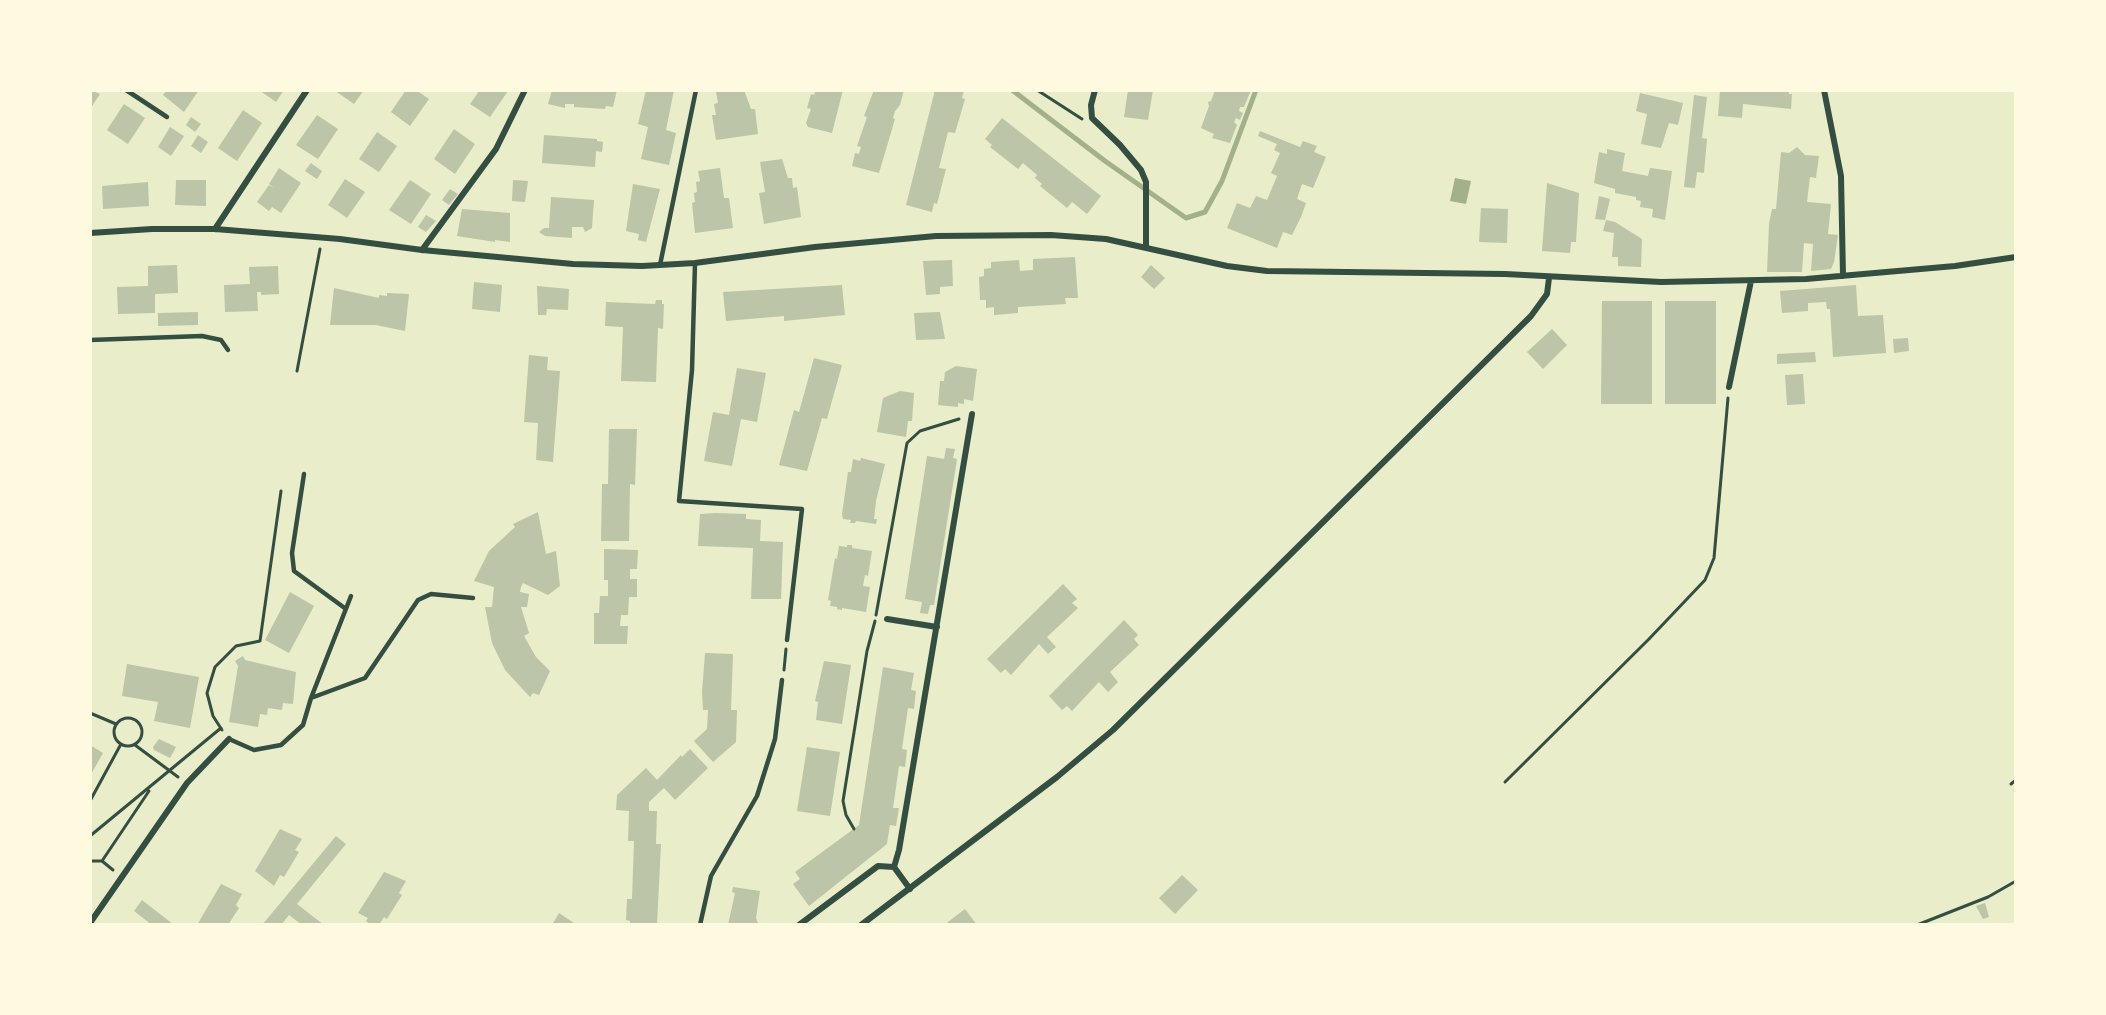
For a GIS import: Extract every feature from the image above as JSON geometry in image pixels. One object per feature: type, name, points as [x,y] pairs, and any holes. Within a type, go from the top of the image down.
[{"type":"street","points":[[215,229],[307,90]]},
{"type":"street","points":[[422,250],[496,149],[525,90]]},
{"type":"street","points":[[1095,90],[1091,105],[1092,118],[1120,145],[1141,170],[1146,182],[1146,246]]},
{"type":"street","points":[[1824,90],[1841,176],[1843,276]]},
{"type":"street","points":[[90,233],[152,229],[215,229],[322,237],[422,250],[573,264],[660,265],[936,236],[1078,236],[1146,246],[1227,266],[1267,271],[1504,274],[1661,282],[1751,281],[1843,276],[2016,257]]},
{"type":"street","points":[[861,925],[1058,777],[1113,730],[1531,316],[1547,294],[1549,278]]},
{"type":"street","points":[[1729,387],[1751,281]]},
{"type":"street","points":[[894,867],[899,850],[972,414]]},
{"type":"street","points":[[887,620],[937,627]]},
{"type":"street","points":[[90,923],[186,783],[228,739]]},
{"type":"street","points":[[799,925],[878,866],[894,867]]},
{"type":"street","points":[[894,867],[910,889]]},
{"type":"lane","points":[[126,90],[167,117]]},
{"type":"lane","points":[[660,265],[696,90]]},
{"type":"lane","points":[[695,263],[692,370],[679,501],[802,509],[787,640]]},
{"type":"lane","points":[[90,340],[202,336],[221,340],[228,350]]},
{"type":"lane","points":[[304,474],[292,553],[294,571],[346,609]]},
{"type":"lane","points":[[311,699],[365,678],[418,600],[431,594],[473,598]]},
{"type":"lane","points":[[228,739],[254,750],[281,745],[303,725],[351,596]]},
{"type":"lane","points":[[700,925],[711,876],[757,796],[775,739],[782,680]]},
{"type":"path","points":[[1037,90],[1083,120],[1092,118]]},
{"type":"path","points":[[297,371],[322,237]]},
{"type":"path","points":[[1505,782],[1705,580],[1714,558],[1729,387]]},
{"type":"path","points":[[854,829],[846,815],[843,801],[867,651],[876,620],[907,443],[920,431],[972,414]]},
{"type":"path","points":[[228,739],[213,716],[207,693],[215,667],[236,646],[260,641],[281,491]]},
{"type":"path","points":[[782,680],[787,640]]},
{"type":"path","points":[[90,713],[116,724]]},
{"type":"path","points":[[135,745],[143,732],[139,722],[124,718],[116,724],[114,735],[121,744],[135,745],[186,783]]},
{"type":"path","points":[[90,836],[171,772],[221,728]]},
{"type":"path","points":[[90,801],[121,744]]},
{"type":"path","points":[[2011,784],[2016,780]]},
{"type":"path","points":[[102,861],[152,787]]},
{"type":"path","points":[[90,861],[102,861],[122,876]]},
{"type":"path","points":[[1917,925],[1988,897],[2016,881]]},
{"type":"shaded area","points":[[1455,178],[1471,181],[1466,204],[1450,201]]},
{"type":"building","points":[[90,90],[100,94],[90,109]]},
{"type":"building","points":[[167,90],[199,90],[184,112],[163,95]]},
{"type":"building","points":[[259,90],[284,90],[276,102]]},
{"type":"building","points":[[334,90],[364,90],[354,104]]},
{"type":"building","points":[[406,90],[416,90],[429,99],[410,126],[391,112]]},
{"type":"building","points":[[480,90],[508,91],[490,117],[470,104]]},
{"type":"building","points":[[552,90],[617,90],[613,107],[606,106],[605,109],[574,107],[574,104],[565,104],[565,108],[548,104]]},
{"type":"building","points":[[646,90],[674,90],[666,130],[676,133],[669,165],[641,159],[648,127],[638,124]]},
{"type":"building","points":[[744,90],[751,109],[755,109],[758,134],[716,140],[712,115],[716,115],[714,104],[718,103],[716,92]]},
{"type":"building","points":[[816,90],[843,90],[832,133],[808,127],[806,123],[811,109],[807,108],[811,94],[814,95]]},
{"type":"building","points":[[874,90],[904,90],[900,105],[895,111],[893,118],[895,119],[879,173],[852,166],[855,153],[859,154],[861,147],[857,146],[867,117],[864,116]]},
{"type":"building","points":[[935,90],[964,90],[962,98],[965,99],[955,133],[948,132],[939,168],[946,169],[937,204],[934,203],[932,212],[906,205]]},
{"type":"building","points":[[1128,90],[1153,90],[1148,120],[1124,117]]},
{"type":"building","points":[[1215,90],[1251,90],[1244,107],[1240,107],[1239,111],[1243,113],[1240,120],[1236,118],[1234,122],[1237,125],[1230,143],[1212,138],[1214,134],[1201,128],[1209,106],[1208,102],[1211,101]]},
{"type":"building","points":[[1720,90],[1789,90],[1789,94],[1792,94],[1791,109],[1743,104],[1742,118],[1718,116]]},
{"type":"building","points":[[1640,93],[1683,103],[1678,125],[1669,123],[1661,148],[1641,144],[1647,114],[1636,111]]},
{"type":"building","points":[[1694,95],[1707,97],[1702,138],[1707,139],[1704,173],[1697,172],[1695,188],[1684,187]]},
{"type":"building","points":[[124,104],[145,118],[128,144],[107,130]]},
{"type":"building","points":[[243,110],[262,123],[237,161],[218,148]]},
{"type":"building","points":[[317,115],[338,129],[318,159],[296,145]]},
{"type":"building","points":[[191,117],[201,124],[195,132],[186,125]]},
{"type":"building","points":[[1002,118],[1101,196],[1087,214],[1072,202],[1067,208],[1040,186],[1042,184],[1035,178],[1037,175],[1023,163],[1018,169],[990,147],[992,145],[985,139]]},
{"type":"building","points":[[170,127],[184,136],[171,156],[158,147]]},
{"type":"building","points":[[454,129],[475,144],[455,174],[434,159]]},
{"type":"building","points":[[1260,131],[1300,147],[1303,141],[1317,146],[1314,152],[1326,157],[1313,188],[1302,184],[1297,199],[1306,203],[1301,217],[1292,235],[1283,232],[1277,248],[1227,228],[1237,203],[1250,208],[1256,196],[1267,200],[1277,176],[1271,173],[1280,153],[1274,150],[1277,144],[1258,136]]},
{"type":"building","points":[[377,132],[397,146],[379,172],[359,159]]},
{"type":"building","points":[[198,135],[208,142],[201,153],[191,146]]},
{"type":"building","points":[[544,135],[597,139],[603,142],[602,152],[596,151],[595,167],[542,163]]},
{"type":"building","points":[[1797,147],[1805,155],[1819,156],[1816,178],[1810,177],[1807,202],[1831,204],[1828,234],[1838,235],[1834,262],[1831,269],[1811,271],[1813,244],[1804,243],[1802,272],[1767,272],[1769,224],[1772,209],[1776,209],[1781,152],[1789,153]]},
{"type":"building","points":[[1607,149],[1625,153],[1622,171],[1648,176],[1650,168],[1672,171],[1665,220],[1652,217],[1653,209],[1640,207],[1641,201],[1636,200],[1636,197],[1615,193],[1615,189],[1594,183],[1599,152],[1607,154]]},
{"type":"building","points":[[782,159],[788,178],[792,178],[793,188],[797,187],[801,217],[764,224],[759,193],[765,192],[760,162]]},
{"type":"building","points":[[311,163],[322,171],[317,179],[305,171]]},
{"type":"building","points":[[279,168],[301,183],[281,213],[272,207],[269,211],[257,202],[269,185],[275,189],[269,184]]},
{"type":"building","points":[[720,168],[724,198],[729,198],[733,228],[695,233],[692,203],[695,202],[694,193],[697,192],[696,182],[700,181],[698,171]]},
{"type":"building","points":[[345,179],[365,192],[347,218],[328,205]]},
{"type":"building","points":[[176,180],[206,180],[206,206],[175,205]]},
{"type":"building","points":[[410,180],[431,194],[411,224],[389,210]]},
{"type":"building","points":[[513,180],[528,181],[525,202],[512,201]]},
{"type":"building","points":[[148,182],[149,206],[103,209],[102,186]]},
{"type":"building","points":[[1547,183],[1579,193],[1576,242],[1571,242],[1570,253],[1542,251]]},
{"type":"building","points":[[633,184],[660,189],[646,242],[638,240],[639,234],[626,231]]},
{"type":"building","points":[[450,189],[458,194],[449,205],[442,200]]},
{"type":"building","points":[[1599,196],[1610,199],[1605,220],[1595,219]]},
{"type":"building","points":[[551,197],[594,200],[592,228],[585,232],[583,227],[572,227],[572,238],[545,236],[539,232],[544,228],[549,228]]},
{"type":"building","points":[[1481,208],[1508,209],[1507,243],[1479,242]]},
{"type":"building","points":[[462,209],[510,213],[510,242],[457,236]]},
{"type":"building","points":[[426,215],[436,221],[426,232],[418,227]]},
{"type":"building","points":[[1606,220],[1615,222],[1642,239],[1641,267],[1618,266],[1618,257],[1612,257],[1614,233],[1603,231]]},
{"type":"building","points":[[1075,257],[1078,298],[1065,298],[1066,304],[1018,307],[1018,313],[994,315],[994,307],[986,308],[986,300],[980,300],[979,277],[984,276],[984,269],[991,268],[991,262],[1019,260],[1020,271],[1033,270],[1033,259]]},
{"type":"building","points":[[952,260],[953,286],[940,287],[940,294],[926,295],[923,261]]},
{"type":"building","points":[[177,265],[178,293],[155,294],[155,313],[118,314],[117,287],[148,286],[148,266]]},
{"type":"building","points":[[1151,265],[1165,278],[1154,289],[1141,277]]},
{"type":"building","points":[[278,266],[279,294],[261,295],[261,292],[257,292],[258,311],[225,312],[224,285],[250,284],[249,267]]},
{"type":"building","points":[[474,282],[502,285],[500,312],[472,309]]},
{"type":"building","points":[[842,285],[845,315],[784,321],[784,316],[726,321],[723,292]]},
{"type":"building","points":[[1856,285],[1858,316],[1883,315],[1886,353],[1833,357],[1830,309],[1827,309],[1826,302],[1808,303],[1808,311],[1782,313],[1780,291]]},
{"type":"building","points":[[537,286],[569,289],[568,310],[547,309],[546,315],[538,315]]},
{"type":"building","points":[[334,288],[379,298],[379,295],[387,296],[387,293],[409,294],[405,331],[376,325],[330,325]]},
{"type":"building","points":[[656,300],[662,300],[664,304],[663,329],[658,328],[656,382],[621,381],[623,327],[605,326],[606,302],[655,304]]},
{"type":"building","points":[[1602,301],[1652,301],[1652,404],[1601,404]]},
{"type":"building","points":[[1665,301],[1716,301],[1716,404],[1665,404]]},
{"type":"building","points":[[198,312],[198,325],[158,326],[158,313]]},
{"type":"building","points":[[940,312],[945,339],[916,340],[914,313]]},
{"type":"building","points":[[1552,329],[1567,345],[1543,369],[1527,352]]},
{"type":"building","points":[[1908,338],[1909,351],[1894,353],[1893,339]]},
{"type":"building","points":[[1815,352],[1816,362],[1777,364],[1777,354]]},
{"type":"building","points":[[529,355],[548,357],[547,370],[560,371],[553,462],[536,460],[538,423],[524,422]]},
{"type":"building","points":[[814,358],[842,365],[827,419],[822,418],[807,471],[779,465],[794,410],[799,412]]},
{"type":"building","points":[[956,366],[977,369],[973,401],[964,399],[964,404],[958,403],[958,407],[938,405],[940,381],[944,381],[945,372]]},
{"type":"building","points":[[737,368],[766,373],[757,422],[741,419],[732,466],[704,461],[713,412],[729,415]]},
{"type":"building","points":[[1803,374],[1805,404],[1787,405],[1785,375]]},
{"type":"building","points":[[900,391],[914,393],[912,421],[908,421],[906,437],[877,432],[883,398]]},
{"type":"building","points":[[609,429],[637,429],[635,485],[630,484],[629,541],[601,541],[602,484],[608,484]]},
{"type":"building","points":[[946,448],[955,449],[953,458],[957,459],[934,605],[930,605],[928,614],[920,613],[922,602],[905,599],[927,456],[944,459]]},
{"type":"building","points":[[861,458],[885,464],[876,501],[874,519],[877,519],[876,524],[856,521],[850,523],[851,520],[843,519],[848,472],[851,472],[853,459],[860,461]]},
{"type":"building","points":[[538,512],[546,554],[556,551],[560,586],[548,595],[523,583],[521,587],[520,592],[529,594],[527,607],[521,607],[529,633],[524,636],[536,657],[550,671],[539,695],[533,693],[530,697],[505,670],[492,643],[485,607],[492,607],[494,587],[474,581],[489,551],[515,527],[513,524]]},
{"type":"building","points":[[700,514],[746,514],[746,519],[761,520],[760,541],[783,542],[781,599],[751,599],[753,548],[698,546]]},
{"type":"building","points":[[847,545],[872,551],[868,576],[865,575],[863,586],[870,587],[866,612],[837,609],[837,607],[830,606],[831,601],[828,600],[839,546],[847,547]]},
{"type":"building","points":[[604,549],[638,550],[637,569],[630,569],[630,579],[637,579],[637,597],[629,597],[628,615],[621,615],[620,626],[628,626],[627,644],[594,644],[594,613],[599,613],[600,596],[608,596],[608,580],[604,580]]},
{"type":"building","points":[[1063,584],[1077,599],[1072,603],[1078,608],[1047,637],[1056,647],[1048,654],[1039,644],[1011,675],[1005,669],[1001,673],[987,659]]},
{"type":"building","points":[[290,592],[314,606],[289,653],[265,640]]},
{"type":"building","points":[[1124,620],[1138,635],[1134,639],[1139,645],[1110,672],[1118,682],[1108,692],[1099,682],[1072,711],[1067,706],[1062,710],[1049,696]]},
{"type":"building","points":[[705,653],[733,654],[731,710],[737,710],[736,742],[713,762],[694,741],[707,729],[708,710],[703,710],[702,692]]},
{"type":"building","points":[[243,656],[245,660],[296,672],[293,704],[283,703],[282,710],[268,708],[267,715],[260,714],[258,727],[229,722],[238,666],[235,661]]},
{"type":"building","points":[[824,661],[851,665],[842,724],[816,720],[818,702],[815,701]]},
{"type":"building","points":[[127,664],[199,677],[190,728],[154,721],[158,702],[122,696]]},
{"type":"building","points":[[883,667],[914,673],[911,690],[916,691],[914,709],[908,708],[902,749],[907,750],[905,767],[899,766],[893,808],[899,808],[896,826],[890,825],[887,844],[809,906],[793,884],[800,879],[795,872],[859,825]]},
{"type":"building","points":[[159,739],[176,747],[170,758],[154,750],[153,747]]},
{"type":"building","points":[[90,745],[103,753],[90,776]]},
{"type":"building","points":[[807,747],[840,752],[830,816],[797,811]]},
{"type":"building","points":[[690,749],[708,768],[675,800],[664,788],[649,802],[649,811],[657,811],[656,844],[661,844],[657,925],[630,925],[630,921],[626,920],[627,899],[632,899],[634,841],[628,841],[629,811],[616,810],[617,795],[646,768],[657,780]]},
{"type":"building","points":[[280,829],[302,839],[295,850],[299,852],[284,877],[280,875],[274,886],[255,871]]},
{"type":"building","points":[[336,836],[346,844],[297,904],[324,925],[302,925],[289,915],[281,925],[262,925]]},
{"type":"building","points":[[384,872],[406,881],[399,893],[402,895],[387,919],[384,917],[379,925],[371,925],[366,921],[368,918],[358,913]]},
{"type":"building","points":[[1182,875],[1198,890],[1175,914],[1159,898]]},
{"type":"building","points":[[221,884],[242,894],[236,905],[239,908],[228,925],[197,925]]},
{"type":"building","points":[[733,887],[760,891],[756,918],[758,923],[755,925],[728,925],[735,893],[732,892]]},
{"type":"building","points":[[142,900],[174,925],[152,925],[134,911]]},
{"type":"building","points":[[1985,903],[1989,917],[1983,919],[1976,906]]},
{"type":"building","points":[[965,909],[977,925],[944,925]]},
{"type":"building","points":[[559,913],[577,925],[552,925]]},
{"type":"waterway","points":[[1012,90],[1105,161],[1186,218],[1205,212],[1222,181],[1256,90]]}]
